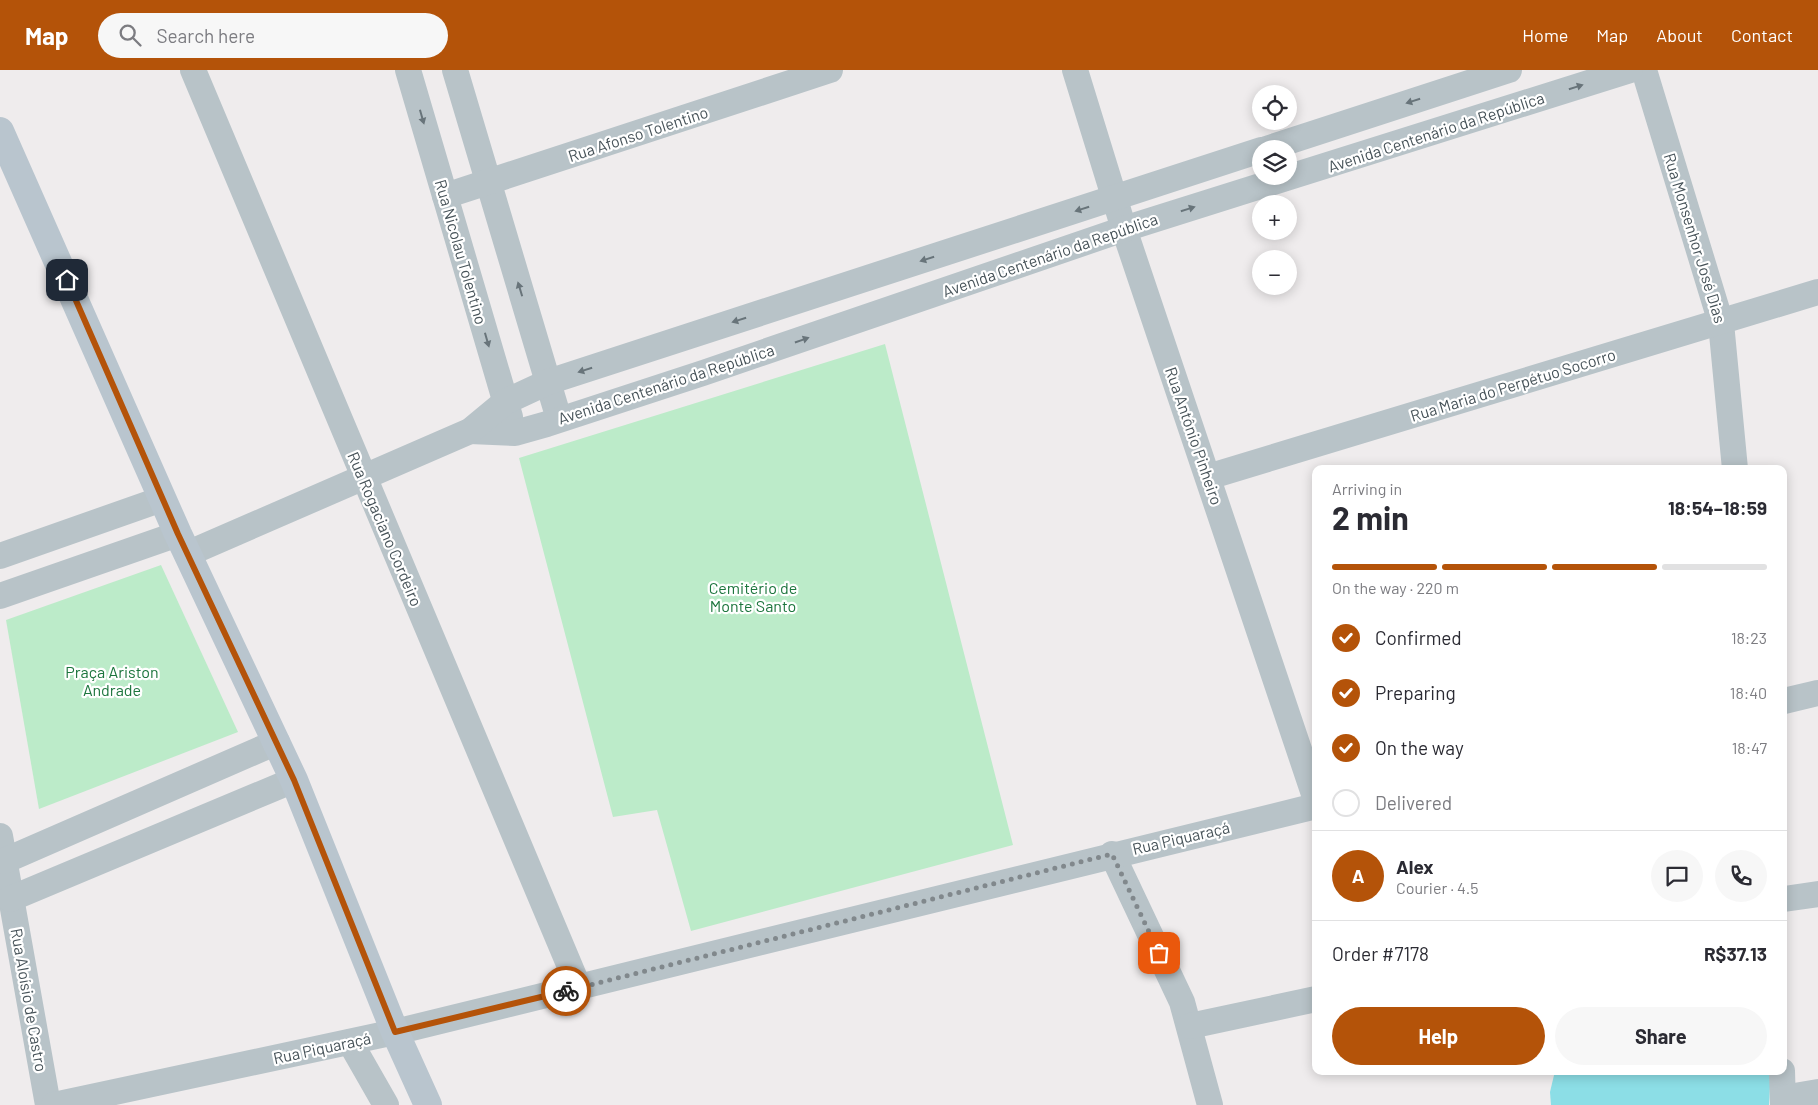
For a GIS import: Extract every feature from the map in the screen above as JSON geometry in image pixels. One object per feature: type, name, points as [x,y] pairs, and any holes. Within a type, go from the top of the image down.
[{"type":"main road","points":[[0,131],[182,544],[294,780],[395,1032],[428,1105]]},
{"type":"street","name":"Rua Rogaciano Cordeiro","points":[[193,70],[579,988]]},
{"type":"street","name":"Rua Nicolau Tolentino","points":[[408,70],[515,433]]},
{"type":"street","points":[[455,70],[559,419]]},
{"type":"street","name":"Rua Afonso Tolentino","points":[[445,196],[830,70]]},
{"type":"street","name":"Rua Antônio Pinheiro","points":[[1075,70],[1124,229],[1312,788]]},
{"type":"street","points":[[1293,140],[1509,70]]},
{"type":"street","name":"Avenida Centenário da República","points":[[470,431],[515,433],[703,373],[1124,229],[1630,70]]},
{"type":"street","name":"Rua Monsenhor José Dias","points":[[1644,70],[1721,323],[1735,465]]},
{"type":"street","points":[[1452,88],[1463,123]]},
{"type":"street","points":[[1320,131],[1330,165]]},
{"type":"street","name":"Avenida Centenário da República","points":[[182,544],[364,479],[470,431],[505,402],[548,382],[1252,153]]},
{"type":"street","name":"Rua Maria do Perpétuo Socorro","points":[[1208,477],[1721,323],[1818,292]]},
{"type":"street","points":[[0,556],[162,499]]},
{"type":"street","points":[[0,596],[182,544]]},
{"type":"street","points":[[1787,700],[1818,694]]},
{"type":"street","points":[[4,861],[276,742]]},
{"type":"street","points":[[10,898],[294,780]]},
{"type":"street","name":"Rua Piquaraçá","points":[[54,1105],[395,1032],[579,988],[1112,854],[1312,807]]},
{"type":"street","name":"Rua Aloísio de Castro","points":[[0,836],[48,1105]]},
{"type":"street","points":[[1112,854],[1182,1002],[1210,1105]]},
{"type":"street","points":[[1787,899],[1818,894]]},
{"type":"street","points":[[1190,1026],[1312,1000]]},
{"type":"street","points":[[350,1042],[386,1105]]},
{"type":"street","points":[[1782,1075],[1783,1101],[1818,1092]]},
{"type":"green space","name":"Cemitério de Monte Santo","points":[[885,344],[1013,845],[691,931],[657,810],[613,817],[519,458]]},
{"type":"green space","name":"Praça Ariston Andrade","points":[[161,565],[238,732],[39,809],[6,620]]},
{"type":"water","points":[[1554,1075],[1771,1075],[1769,1105],[1551,1105],[1550,1092]]},
{"type":"way so far","points":[[566,991],[1112,854],[1159,953]]},
{"type":"route","points":[[67,280],[178,534],[294,780],[395,1032],[566,991]]}]
